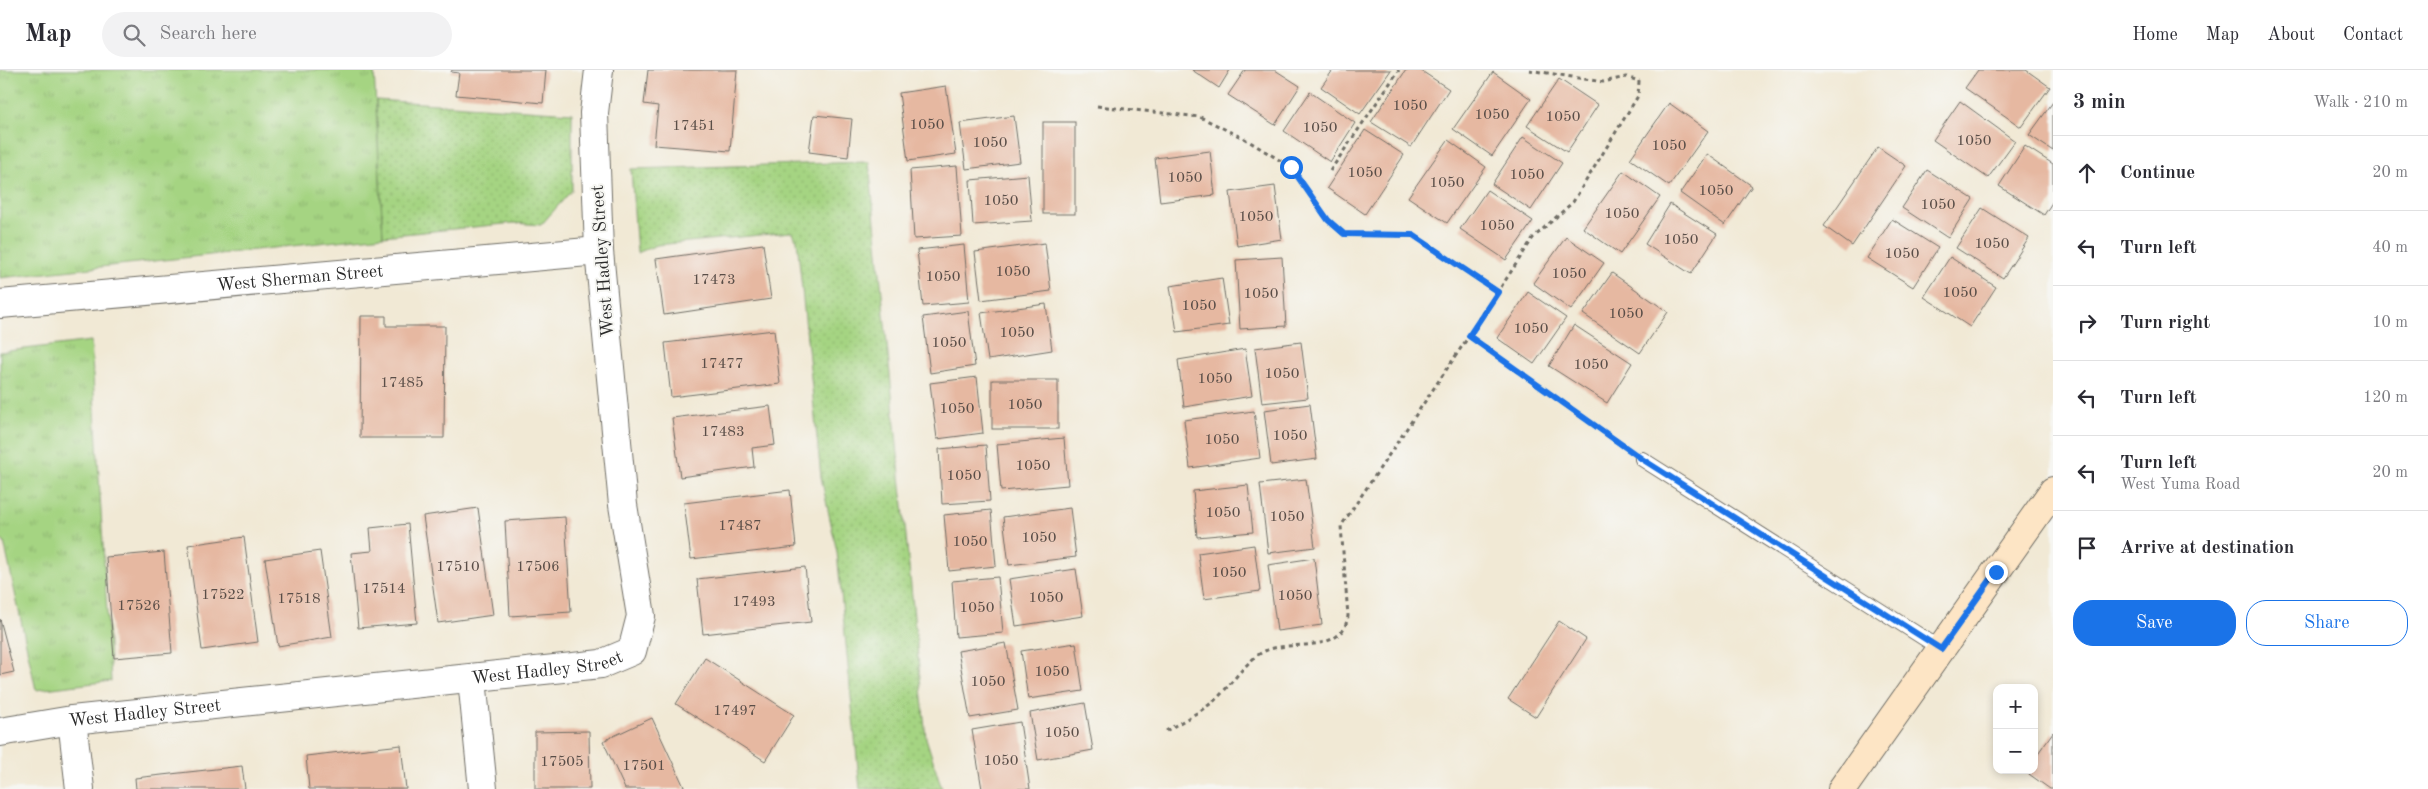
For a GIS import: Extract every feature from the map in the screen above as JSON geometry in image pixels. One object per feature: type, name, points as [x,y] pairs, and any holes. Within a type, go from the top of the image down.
[{"type":"main road","points":[[1842,789],[2053,491]]},
{"type":"street","name":"West Hadley Street","points":[[0,732],[72,720],[601,664],[632,651],[641,616],[623,505],[600,251],[594,113],[599,70]]},
{"type":"street","name":"West Sherman Street","points":[[0,304],[600,251]]},
{"type":"street","points":[[472,679],[482,789]]},
{"type":"street","points":[[72,720],[80,789]]},
{"type":"lane","points":[[1642,459],[1941,649]]},
{"type":"path","points":[[1330,171],[1399,70]]},
{"type":"path","points":[[1166,731],[1214,701],[1243,668],[1266,650],[1328,642],[1346,626],[1348,616],[1340,526],[1533,238],[1573,202],[1638,96],[1639,81],[1626,77],[1603,82],[1529,70]]},
{"type":"path","points":[[1097,106],[1200,117],[1245,139],[1291,167],[1328,220],[1344,234],[1413,235],[1498,292]]},
{"type":"path","points":[[1469,336],[1642,459]]},
{"type":"green space","points":[[0,70],[374,70],[383,236],[0,278]]},
{"type":"green space","points":[[376,100],[572,113],[572,190],[541,225],[514,223],[383,236]]},
{"type":"green space","points":[[869,162],[926,738],[942,789],[860,789],[837,552],[821,477],[797,240],[791,232],[657,245],[637,253],[631,169]]},
{"type":"green space","points":[[91,341],[111,681],[36,690],[4,542],[0,539],[0,352]]},
{"type":"building","points":[[452,70],[546,70],[543,103],[456,95],[459,73],[451,72]]},
{"type":"building","points":[[648,70],[737,70],[730,151],[654,145],[658,106],[644,104]]},
{"type":"building","points":[[1192,70],[1230,70],[1219,88]]},
{"type":"building","points":[[1245,70],[1275,70],[1300,86],[1275,125],[1228,95]]},
{"type":"building","points":[[1333,70],[1391,70],[1360,114],[1321,87]]},
{"type":"building","points":[[1406,70],[1420,70],[1449,89],[1411,147],[1371,122]]},
{"type":"building","points":[[1978,70],[2026,70],[2050,87],[2021,127],[1965,88]]},
{"type":"building","points":[[1493,72],[1531,99],[1492,156],[1453,129]]},
{"type":"building","points":[[1559,79],[1598,105],[1567,152],[1527,126]]},
{"type":"building","points":[[946,86],[956,154],[908,161],[899,93]]},
{"type":"building","points":[[1310,92],[1355,123],[1330,162],[1284,131]]},
{"type":"building","points":[[1960,101],[2015,141],[1988,178],[1933,140]]},
{"type":"building","points":[[2053,102],[2053,151],[2029,135]]},
{"type":"building","points":[[1669,103],[1708,131],[1669,186],[1630,159]]},
{"type":"building","points":[[814,115],[852,119],[848,157],[809,152]]},
{"type":"building","points":[[1014,116],[1020,162],[966,169],[960,123]]},
{"type":"building","points":[[1043,122],[1075,122],[1075,214],[1043,214]]},
{"type":"building","points":[[1365,130],[1404,155],[1365,214],[1327,188]]},
{"type":"building","points":[[1523,137],[1562,163],[1531,210],[1492,184]]},
{"type":"building","points":[[1448,140],[1486,167],[1447,223],[1408,197]]},
{"type":"building","points":[[2025,146],[2053,164],[2053,201],[2044,215],[1999,186]]},
{"type":"building","points":[[1878,147],[1906,166],[1852,246],[1824,226]]},
{"type":"building","points":[[1210,151],[1215,195],[1160,202],[1155,158]]},
{"type":"building","points":[[1707,154],[1752,186],[1725,225],[1680,193]]},
{"type":"building","points":[[957,166],[962,236],[914,239],[910,170]]},
{"type":"building","points":[[1927,170],[1973,199],[1948,238],[1902,208]]},
{"type":"building","points":[[1623,171],[1660,197],[1620,254],[1583,228]]},
{"type":"building","points":[[1028,175],[1032,221],[973,225],[970,180]]},
{"type":"building","points":[[1275,186],[1282,239],[1237,246],[1230,192]]},
{"type":"building","points":[[1487,190],[1533,221],[1506,260],[1460,229]]},
{"type":"building","points":[[1670,204],[1717,234],[1691,274],[1645,244]]},
{"type":"building","points":[[1982,208],[2029,238],[2003,278],[1956,248]]},
{"type":"building","points":[[1892,219],[1938,248],[1913,287],[1867,258]]},
{"type":"building","points":[[1566,237],[1604,263],[1571,310],[1533,283]]},
{"type":"building","points":[[1045,243],[1051,291],[981,300],[975,252]]},
{"type":"building","points":[[763,244],[771,299],[664,315],[656,259]]},
{"type":"building","points":[[964,245],[969,302],[923,306],[917,250]]},
{"type":"building","points":[[1282,257],[1286,326],[1240,329],[1236,260]]},
{"type":"building","points":[[1950,257],[1996,287],[1970,327],[1924,297]]},
{"type":"building","points":[[1612,273],[1668,312],[1640,353],[1583,314]]},
{"type":"building","points":[[1222,278],[1229,325],[1177,332],[1170,286]]},
{"type":"building","points":[[1528,292],[1566,318],[1534,364],[1497,338]]},
{"type":"building","points":[[1046,304],[1052,350],[988,360],[981,313]]},
{"type":"building","points":[[968,311],[975,366],[930,373],[923,317]]},
{"type":"building","points":[[361,316],[386,316],[386,326],[445,326],[444,438],[360,438]]},
{"type":"building","points":[[1574,325],[1632,363],[1607,403],[1549,366]]},
{"type":"building","points":[[774,330],[780,384],[671,397],[665,343]]},
{"type":"building","points":[[1301,342],[1308,398],[1262,403],[1255,348]]},
{"type":"building","points":[[1245,349],[1252,396],[1184,407],[1178,360]]},
{"type":"building","points":[[977,377],[983,433],[937,439],[930,383]]},
{"type":"building","points":[[992,380],[1058,380],[1058,429],[992,429]]},
{"type":"building","points":[[1310,404],[1317,459],[1271,465],[1264,410]]},
{"type":"building","points":[[770,406],[775,445],[752,448],[754,467],[680,477],[672,418]]},
{"type":"building","points":[[1254,411],[1260,458],[1190,468],[1184,420]]},
{"type":"building","points":[[1064,438],[1068,485],[1001,491],[997,444]]},
{"type":"building","points":[[986,445],[990,501],[942,504],[939,449]]},
{"type":"building","points":[[1306,479],[1315,547],[1268,553],[1260,484]]},
{"type":"building","points":[[1248,485],[1253,532],[1197,537],[1193,491]]},
{"type":"building","points":[[790,490],[796,547],[691,559],[684,503]]},
{"type":"building","points":[[478,508],[493,615],[438,623],[423,516]]},
{"type":"building","points":[[1070,508],[1076,557],[1009,565],[1003,517]]},
{"type":"building","points":[[991,510],[996,566],[949,571],[944,515]]},
{"type":"building","points":[[565,517],[571,612],[510,616],[505,521]]},
{"type":"building","points":[[408,524],[417,623],[358,628],[351,553],[372,551],[370,528]]},
{"type":"building","points":[[244,537],[258,642],[202,650],[188,545]]},
{"type":"building","points":[[1254,545],[1260,591],[1204,599],[1198,553]]},
{"type":"building","points":[[320,551],[332,637],[278,646],[265,559]]},
{"type":"building","points":[[164,552],[172,653],[114,658],[106,557]]},
{"type":"building","points":[[1314,558],[1322,625],[1277,631],[1268,565]]},
{"type":"building","points":[[805,567],[811,622],[703,634],[697,579]]},
{"type":"building","points":[[1076,569],[1083,616],[1016,626],[1009,579]]},
{"type":"building","points":[[998,577],[1003,633],[956,637],[952,581]]},
{"type":"building","points":[[0,619],[14,672],[0,675]]},
{"type":"building","points":[[1559,621],[1586,639],[1536,717],[1508,699]]},
{"type":"building","points":[[1006,643],[1018,710],[970,718],[958,651]]},
{"type":"building","points":[[1076,643],[1083,691],[1028,699],[1021,651]]},
{"type":"building","points":[[705,658],[794,715],[765,761],[676,704]]},
{"type":"building","points":[[1085,703],[1093,750],[1038,760],[1030,713]]},
{"type":"building","points":[[652,718],[685,789],[625,789],[603,741]]},
{"type":"building","points":[[1020,722],[1030,789],[982,789],[972,730]]},
{"type":"building","points":[[589,731],[590,789],[535,789],[535,732]]},
{"type":"building","points":[[2053,732],[2053,789],[2050,789],[2029,774],[2038,774],[2038,753]]},
{"type":"building","points":[[401,745],[406,789],[309,789],[306,756]]},
{"type":"building","points":[[242,766],[245,789],[136,789],[135,778]]},
{"type":"route","points":[[1291,167],[1328,220],[1344,234],[1413,235],[1498,292],[1469,336],[1642,459],[1820,574],[1941,649],[1996,572]]}]
